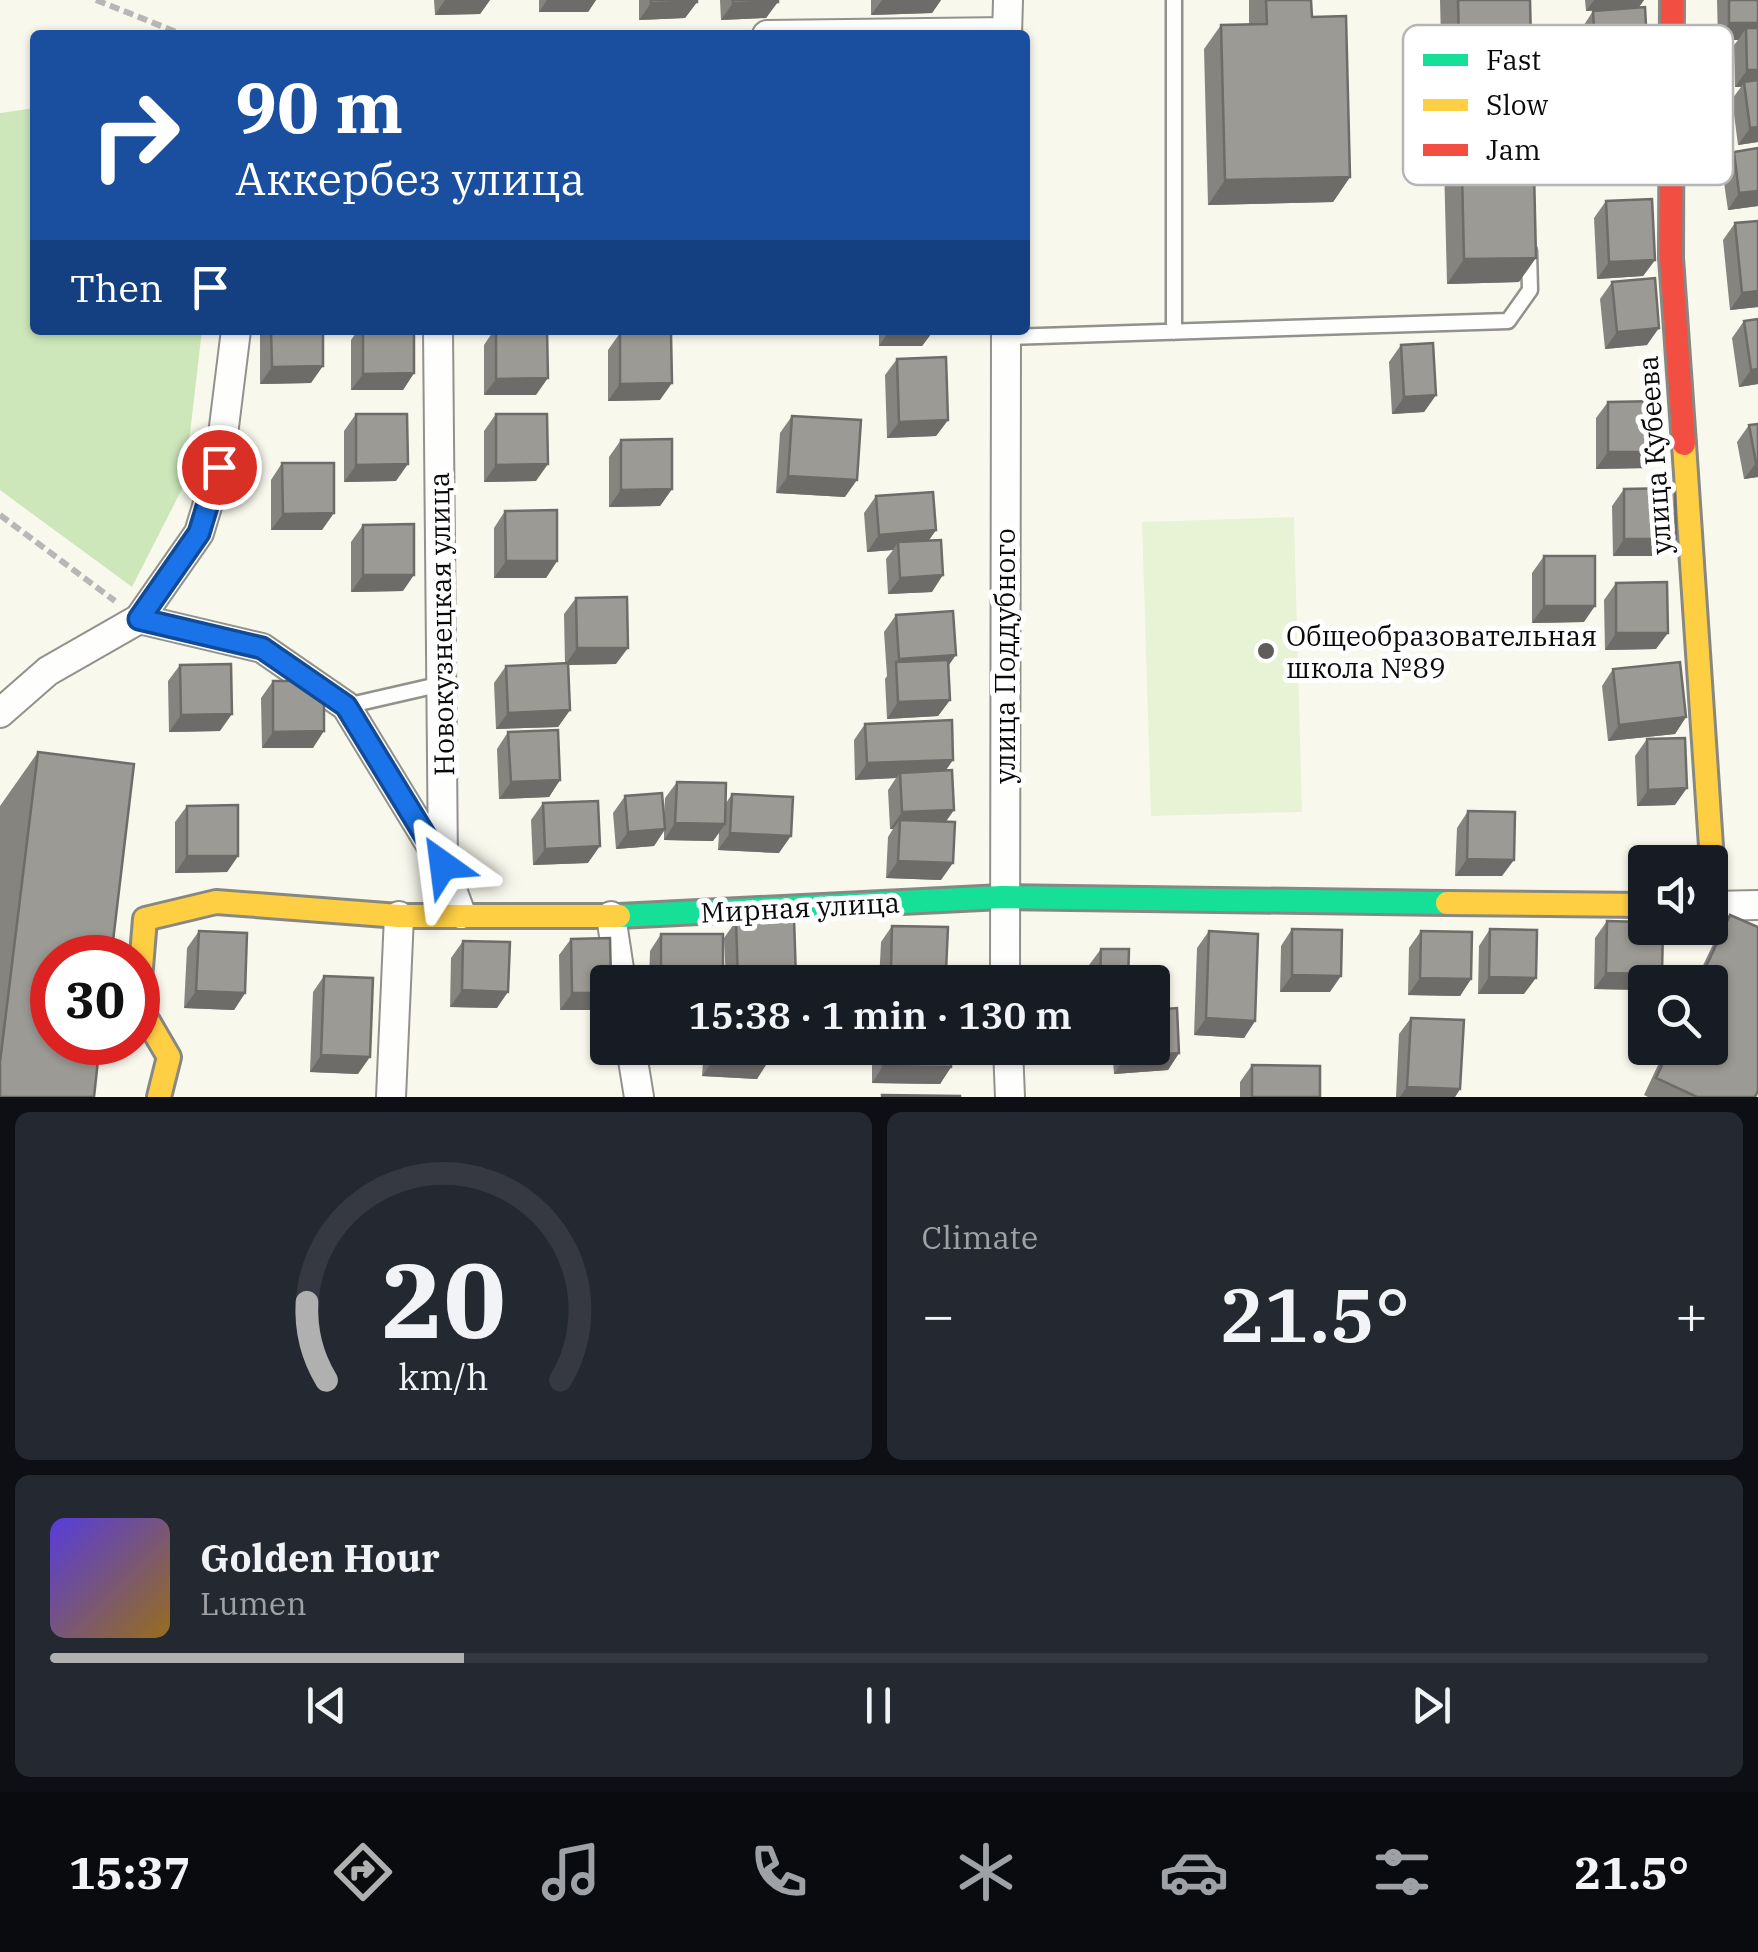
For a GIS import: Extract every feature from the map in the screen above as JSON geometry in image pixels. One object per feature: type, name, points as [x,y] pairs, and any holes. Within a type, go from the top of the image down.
[{"type":"street","points":[[1008,0],[1008,30]]},
{"type":"street","name":"улица Кубеева","points":[[1672,0],[1672,25]]},
{"type":"street","name":"улица Кубеева","points":[[1671,185],[1670,258],[1708,845]]},
{"type":"street","points":[[0,713],[48,671],[139,619],[199,533],[219,467],[235,335]]},
{"type":"street","name":"Новокузнецкая улица","points":[[438,335],[443,865],[461,914]]},
{"type":"street","name":"улица Поддубного","points":[[1005,965],[1002,898],[1006,335]]},
{"type":"street","points":[[139,619],[262,648],[346,706],[443,865]]},
{"type":"street","name":"Мирная улица","points":[[158,1097],[169,1057],[138,1004],[145,919],[216,902],[399,916],[611,916],[1002,898],[1628,905]]},
{"type":"street","points":[[1728,906],[1758,905]]},
{"type":"street","points":[[391,1097],[399,916]]},
{"type":"street","points":[[611,916],[618,965]]},
{"type":"street","points":[[634,1065],[639,1097]]},
{"type":"street","points":[[1009,1065],[1010,1097]]},
{"type":"lane","points":[[1174,0],[1174,332]]},
{"type":"lane","points":[[1030,334],[1508,321],[1530,290],[1529,232]]},
{"type":"lane","points":[[346,706],[442,684]]},
{"type":"path","points":[[96,0],[171,30]]},
{"type":"path","points":[[0,515],[139,619]]},
{"type":"green space","points":[[30,109],[30,335],[201,335],[184,485],[132,587],[0,490],[0,113]]},
{"type":"green space","points":[[1294,517],[1302,812],[1151,816],[1142,522]]},
{"type":"building","points":[[697,0],[697,2],[651,3]]},
{"type":"building","points":[[778,0],[778,2],[733,3]]},
{"type":"building","points":[[1266,0],[1311,0],[1312,17],[1346,16],[1350,177],[1225,180],[1221,25],[1267,24]]},
{"type":"building","points":[[1458,0],[1530,0],[1531,25],[1459,25]]},
{"type":"building","points":[[1729,0],[1758,0],[1758,23],[1729,23]]},
{"type":"building","points":[[1645,7],[1646,25],[1594,25],[1593,11]]},
{"type":"building","points":[[1746,28],[1758,28],[1758,70],[1747,70]]},
{"type":"building","points":[[1758,80],[1758,127],[1750,128],[1744,82]]},
{"type":"building","points":[[1758,148],[1758,191],[1739,193],[1734,152]]},
{"type":"building","points":[[1462,185],[1534,185],[1536,258],[1464,259]]},
{"type":"building","points":[[1652,199],[1655,260],[1609,262],[1606,201]]},
{"type":"building","points":[[1758,221],[1758,291],[1742,293],[1735,223]]},
{"type":"building","points":[[1655,278],[1659,328],[1617,332],[1612,282]]},
{"type":"building","points":[[1758,319],[1758,369],[1751,370],[1744,321]]},
{"type":"building","points":[[271,335],[323,335],[323,366],[272,367]]},
{"type":"building","points":[[363,335],[414,335],[414,373],[363,374]]},
{"type":"building","points":[[496,335],[547,335],[548,378],[496,379]]},
{"type":"building","points":[[620,335],[671,335],[672,383],[620,384]]},
{"type":"building","points":[[1433,343],[1436,395],[1404,397],[1401,345]]},
{"type":"building","points":[[946,357],[948,420],[899,422],[897,359]]},
{"type":"building","points":[[1659,401],[1659,452],[1608,452],[1608,402]]},
{"type":"building","points":[[356,414],[407,414],[408,464],[356,465]]},
{"type":"building","points":[[496,414],[547,414],[548,464],[496,465]]},
{"type":"building","points":[[792,416],[861,420],[857,480],[788,476]]},
{"type":"building","points":[[1758,424],[1758,462],[1756,463],[1749,425]]},
{"type":"building","points":[[672,439],[672,489],[621,490],[621,440]]},
{"type":"building","points":[[282,463],[334,463],[334,513],[283,514]]},
{"type":"building","points":[[1675,488],[1676,539],[1624,539],[1624,489]]},
{"type":"building","points":[[933,492],[936,530],[879,535],[876,496]]},
{"type":"building","points":[[557,510],[557,561],[506,561],[505,511]]},
{"type":"building","points":[[414,524],[414,575],[363,575],[363,525]]},
{"type":"building","points":[[941,540],[943,575],[900,578],[898,542]]},
{"type":"building","points":[[1544,556],[1595,556],[1595,606],[1544,606]]},
{"type":"building","points":[[1667,582],[1668,633],[1616,633],[1616,583]]},
{"type":"building","points":[[627,597],[628,648],[577,648],[576,598]]},
{"type":"building","points":[[953,611],[956,655],[899,659],[896,615]]},
{"type":"building","points":[[948,660],[950,700],[898,702],[896,662]]},
{"type":"building","points":[[1680,662],[1686,717],[1619,725],[1613,669]]},
{"type":"building","points":[[568,663],[570,710],[508,713],[506,666]]},
{"type":"building","points":[[231,664],[232,714],[181,715],[180,665]]},
{"type":"building","points":[[273,681],[324,681],[324,731],[273,732]]},
{"type":"building","points":[[952,720],[953,760],[867,763],[865,724]]},
{"type":"building","points":[[558,730],[560,780],[511,782],[508,732]]},
{"type":"building","points":[[1685,738],[1687,788],[1648,790],[1647,739]]},
{"type":"building","points":[[38,752],[134,764],[114,935],[30,935],[30,1065],[97,1065],[94,1097],[0,1097],[0,1062]]},
{"type":"building","points":[[952,770],[954,810],[902,812],[900,773]]},
{"type":"building","points":[[677,782],[726,783],[725,824],[675,823]]},
{"type":"building","points":[[662,793],[665,829],[628,832],[625,796]]},
{"type":"building","points":[[732,794],[793,797],[791,836],[730,833]]},
{"type":"building","points":[[598,801],[600,846],[545,849],[543,803]]},
{"type":"building","points":[[238,805],[238,856],[187,856],[187,806]]},
{"type":"building","points":[[1468,811],[1515,812],[1514,860],[1467,859]]},
{"type":"building","points":[[900,820],[955,822],[953,863],[898,861]]},
{"type":"building","points":[[1730,915],[1758,927],[1758,1091],[1755,1097],[1697,1097],[1656,1078],[1662,1065],[1728,1065],[1728,965],[1707,965],[1716,945],[1728,945]]},
{"type":"building","points":[[794,918],[796,965],[737,965],[736,921]]},
{"type":"building","points":[[1607,921],[1628,922],[1628,945],[1663,945],[1662,965],[1628,965],[1628,973],[1606,973]]},
{"type":"building","points":[[892,926],[948,927],[946,965],[891,965]]},
{"type":"building","points":[[1292,929],[1342,930],[1341,976],[1292,975]]},
{"type":"building","points":[[1490,929],[1537,930],[1536,978],[1489,977]]},
{"type":"building","points":[[199,931],[247,933],[245,993],[196,991]]},
{"type":"building","points":[[1209,931],[1258,934],[1255,1021],[1206,1018]]},
{"type":"building","points":[[1421,931],[1472,932],[1471,979],[1420,978]]},
{"type":"building","points":[[661,934],[723,934],[723,965],[661,965]]},
{"type":"building","points":[[610,938],[611,965],[590,965],[590,993],[572,993],[571,939]]},
{"type":"building","points":[[463,941],[510,942],[508,992],[462,990]]},
{"type":"building","points":[[1101,949],[1129,949],[1129,965],[1101,965]]},
{"type":"building","points":[[324,976],[373,978],[370,1057],[321,1055]]},
{"type":"building","points":[[1177,1008],[1179,1053],[1170,1054],[1170,1009]]},
{"type":"building","points":[[1411,1018],[1464,1020],[1460,1089],[1407,1087]]},
{"type":"building","points":[[883,1065],[951,1065],[951,1067]]},
{"type":"building","points":[[1252,1065],[1320,1066],[1320,1097],[1252,1097]]},
{"type":"building","points":[[960,1096],[960,1097],[882,1097]]},
{"type":"traffic: fast","points":[[619,916],[1002,897],[1447,903]]},
{"type":"traffic: slow","points":[[1684,444],[1711,845]]},
{"type":"traffic: slow","points":[[159,1097],[169,1057],[138,1004],[145,919],[216,902],[399,916],[619,916]]},
{"type":"traffic: slow","points":[[1447,903],[1628,905]]},
{"type":"traffic: jam","points":[[1672,0],[1672,25]]},
{"type":"traffic: jam","points":[[1671,185],[1671,258],[1684,444]]},
{"type":"place","name":"Общеобразовательная школа №89","points":[[1266,651]]},
{"type":"route","points":[[219,467],[199,533],[139,619],[262,648],[346,706],[443,865]]}]
